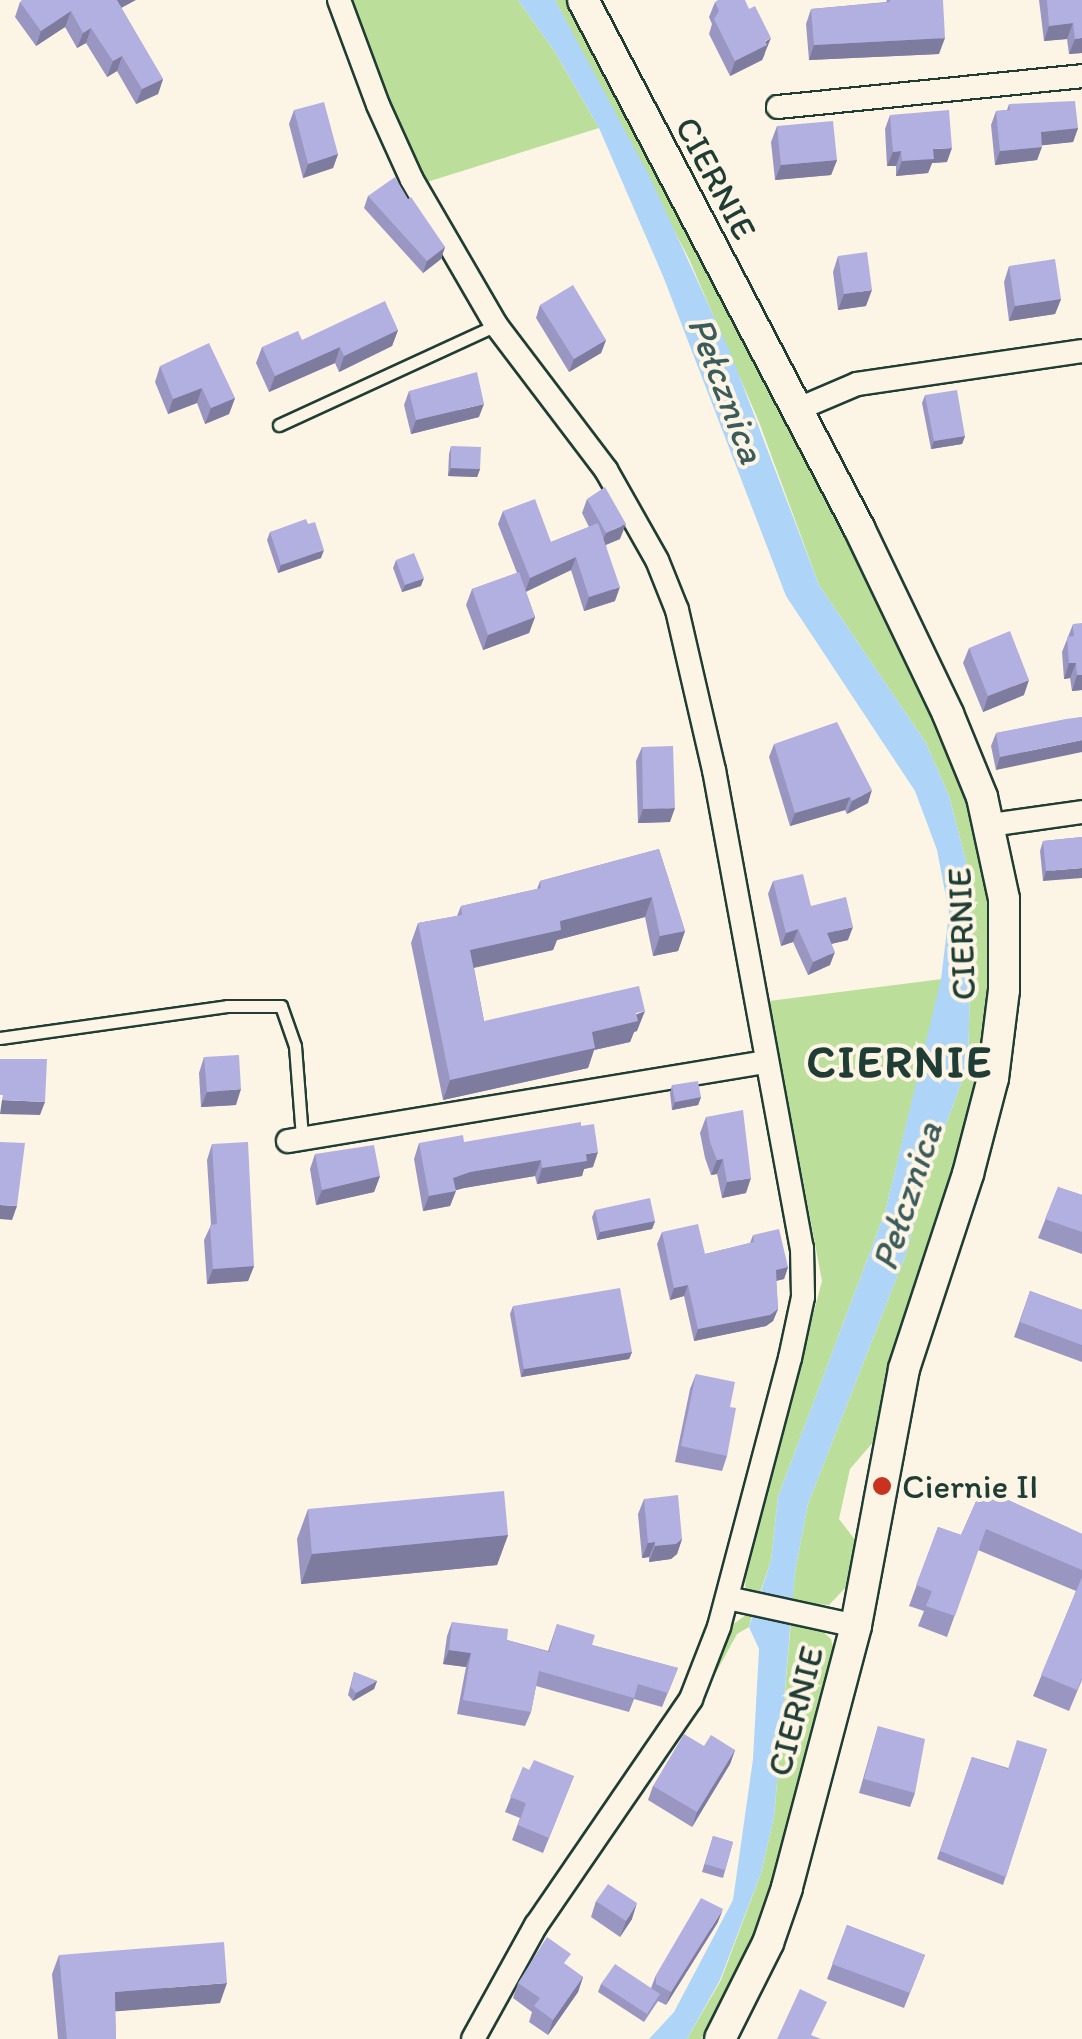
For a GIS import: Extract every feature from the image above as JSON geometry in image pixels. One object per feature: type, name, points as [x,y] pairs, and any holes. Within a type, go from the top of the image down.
[{"type":"street","points":[[339,0],[378,105],[412,180],[496,324],[606,470],[657,560],[677,610],[694,673],[798,1221],[803,1296],[728,1598],[691,1699],[536,1925],[473,2039]]},
{"type":"street","name":"CIERNIE","points":[[583,0],[796,410],[948,714],[990,825],[1004,899],[1005,951],[993,1078],[968,1174],[904,1369],[856,1626],[787,1888],[768,1944],[720,2039]]},
{"type":"street","points":[[778,107],[1082,76]]},
{"type":"street","points":[[796,410],[857,384],[1082,351]]},
{"type":"street","points":[[990,825],[1082,812]]},
{"type":"street","points":[[295,1139],[767,1062]]},
{"type":"street","points":[[728,1598],[856,1626]]},
{"type":"lane","points":[[279,425],[496,324]]},
{"type":"lane","points":[[0,1038],[227,1006],[280,1006],[296,1046],[295,1139]]},
{"type":"green space","points":[[348,0],[518,0],[555,52],[599,128],[424,183]]},
{"type":"green space","points":[[555,0],[570,0],[750,344],[939,721],[986,852],[994,949],[982,1074],[881,1433],[850,1469],[839,1519],[856,1541],[849,1584],[829,1605],[792,1602],[795,1572],[808,1504],[906,1254],[925,1181],[968,1065],[972,908],[966,861],[949,796],[926,743],[819,585],[759,422],[689,259]]},
{"type":"green space","points":[[942,979],[885,1212],[778,1497],[771,1561],[759,1595],[750,1594],[745,1586],[747,1563],[822,1281],[769,1001]]},
{"type":"green space","points":[[747,1614],[752,1615],[749,1627],[737,1634],[699,1704],[727,1629]]},
{"type":"green space","points":[[791,1622],[823,1632],[831,1639],[836,1659],[758,1939],[753,1937],[732,1987],[701,2039],[687,2039],[721,1980],[761,1873],[774,1817]]},
{"type":"water","name":"Pełcznica","points":[[518,0],[555,0],[650,177],[731,354],[819,585],[926,743],[949,796],[966,861],[972,908],[968,1065],[925,1181],[906,1254],[808,1504],[795,1572],[774,1817],[761,1873],[720,1980],[687,2039],[649,2039],[674,2012],[733,1900],[753,1759],[759,1649],[749,1627],[771,1561],[778,1497],[885,1212],[941,979],[949,913],[937,850],[915,791],[786,596],[663,276],[599,128],[555,52]]},
{"type":"building","points":[[22,0],[117,0],[163,79],[142,89],[122,56],[113,61],[91,28],[83,33],[71,11],[41,31]]},
{"type":"building","points":[[745,0],[749,9],[755,6],[771,38],[765,41],[767,45],[735,61],[714,19],[719,11],[715,2]]},
{"type":"building","points":[[890,0],[943,0],[945,38],[814,45],[811,9]]},
{"type":"building","points":[[1047,0],[1082,0],[1082,38],[1075,39],[1073,23],[1049,26]]},
{"type":"building","points":[[1075,101],[1078,128],[1041,132],[1042,147],[1000,151],[996,111],[1010,110],[1009,104]]},
{"type":"building","points":[[324,102],[338,154],[308,164],[294,110]]},
{"type":"building","points":[[949,110],[952,148],[933,149],[934,159],[902,161],[901,151],[893,152],[890,115]]},
{"type":"building","points":[[833,121],[837,160],[781,165],[777,126]]},
{"type":"building","points":[[395,177],[445,247],[427,261],[368,196]]},
{"type":"building","points":[[867,252],[872,290],[844,294],[838,256]]},
{"type":"building","points":[[1055,259],[1061,299],[1015,306],[1009,266]]},
{"type":"building","points":[[573,285],[606,340],[574,359],[540,305]]},
{"type":"building","points":[[385,301],[398,330],[344,356],[340,347],[275,376],[262,347],[298,331],[302,340]]},
{"type":"building","points":[[209,343],[235,398],[211,408],[202,388],[173,399],[160,366]]},
{"type":"building","points":[[477,372],[484,404],[416,420],[409,391]]},
{"type":"building","points":[[957,390],[965,436],[934,441],[925,395]]},
{"type":"building","points":[[451,446],[481,447],[480,469],[451,468]]},
{"type":"building","points":[[605,487],[626,524],[606,533],[587,499]]},
{"type":"building","points":[[535,499],[551,542],[598,523],[620,587],[589,597],[576,557],[530,578],[503,511]]},
{"type":"building","points":[[306,519],[308,524],[315,522],[324,550],[281,565],[270,532]]},
{"type":"building","points":[[414,553],[424,578],[405,585],[396,560]]},
{"type":"building","points":[[519,572],[535,617],[488,635],[472,589]]},
{"type":"building","points":[[1082,623],[1082,675],[1077,675],[1076,663],[1069,663],[1067,637],[1074,636],[1073,624]]},
{"type":"building","points":[[1010,631],[1029,680],[988,696],[969,648]]},
{"type":"building","points":[[1082,717],[1082,740],[1000,757],[996,733]]},
{"type":"building","points":[[837,722],[872,790],[852,801],[850,797],[795,813],[774,744]]},
{"type":"building","points":[[673,746],[675,808],[643,809],[642,747]]},
{"type":"building","points":[[1082,837],[1082,868],[1046,871],[1043,841]]},
{"type":"building","points":[[659,849],[685,931],[660,936],[652,897],[560,921],[561,930],[470,950],[484,1021],[639,986],[645,1011],[636,1013],[638,1021],[592,1032],[595,1048],[450,1080],[418,923],[462,915],[461,906],[541,888],[540,881]]},
{"type":"building","points":[[803,874],[811,906],[846,897],[853,927],[827,933],[835,952],[813,962],[798,929],[786,933],[773,881]]},
{"type":"building","points":[[239,1055],[241,1089],[207,1092],[204,1057]]},
{"type":"building","points":[[0,1059],[47,1059],[45,1102],[2,1100]]},
{"type":"building","points":[[698,1081],[701,1097],[675,1102],[672,1085]]},
{"type":"building","points":[[743,1110],[751,1178],[727,1182],[723,1159],[717,1160],[710,1142],[706,1117]]},
{"type":"building","points":[[581,1122],[581,1126],[594,1124],[598,1152],[586,1154],[587,1161],[542,1168],[541,1160],[470,1172],[453,1178],[456,1191],[429,1196],[419,1143],[463,1135],[464,1142]]},
{"type":"building","points":[[0,1142],[25,1143],[17,1206],[0,1205]]},
{"type":"building","points":[[248,1142],[254,1266],[213,1269],[210,1225],[217,1224],[212,1144]]},
{"type":"building","points":[[374,1145],[380,1176],[322,1190],[315,1154]]},
{"type":"building","points":[[1058,1187],[1082,1195],[1082,1232],[1045,1219]]},
{"type":"building","points":[[650,1198],[655,1221],[600,1232],[595,1210]]},
{"type":"building","points":[[698,1224],[705,1254],[754,1242],[753,1235],[779,1229],[788,1267],[776,1270],[778,1309],[770,1315],[698,1329],[688,1285],[674,1288],[662,1232]]},
{"type":"building","points":[[620,1288],[632,1352],[524,1369],[513,1306]]},
{"type":"building","points":[[1030,1291],[1082,1310],[1082,1345],[1020,1322]]},
{"type":"building","points":[[696,1374],[735,1382],[730,1407],[736,1408],[727,1456],[681,1446]]},
{"type":"building","points":[[982,1488],[1082,1534],[1082,1570],[986,1529],[955,1616],[926,1606],[932,1591],[916,1585],[938,1527],[961,1535]]},
{"type":"building","points":[[504,1491],[508,1535],[312,1554],[308,1509]]},
{"type":"building","points":[[678,1495],[682,1539],[676,1544],[648,1543],[644,1499]]},
{"type":"building","points":[[1082,1577],[1082,1678],[1077,1690],[1041,1675]]},
{"type":"building","points":[[452,1622],[508,1629],[507,1640],[549,1652],[557,1624],[595,1635],[592,1645],[678,1668],[668,1693],[638,1684],[634,1698],[539,1671],[531,1712],[463,1700],[471,1653],[449,1650]]},
{"type":"building","points":[[354,1672],[377,1681],[356,1693],[351,1687]]},
{"type":"building","points":[[878,1726],[925,1739],[915,1793],[864,1779]]},
{"type":"building","points":[[684,1734],[704,1746],[711,1735],[735,1750],[697,1812],[653,1786]]},
{"type":"building","points":[[1017,1740],[1047,1749],[1006,1877],[940,1851],[972,1757],[1008,1769]]},
{"type":"building","points":[[534,1760],[574,1776],[549,1838],[518,1825],[526,1803],[510,1797],[523,1767],[529,1770]]},
{"type":"building","points":[[713,1836],[733,1842],[725,1870],[705,1864]]},
{"type":"building","points":[[608,1884],[637,1903],[626,1921],[596,1901]]},
{"type":"building","points":[[701,1898],[723,1909],[671,1992],[656,1984],[656,1975]]},
{"type":"building","points":[[847,1925],[925,1955],[910,1993],[832,1964]]},
{"type":"building","points":[[547,1937],[571,1954],[564,1963],[583,1977],[553,2020],[534,2006],[540,1998],[518,1983]]},
{"type":"building","points":[[224,1942],[227,1983],[115,1992],[116,2039],[67,2039],[59,1955]]},
{"type":"building","points":[[615,1964],[660,1994],[647,2014],[601,1984]]},
{"type":"building","points":[[800,1989],[827,2002],[811,2035],[821,2039],[777,2039]]},
{"type":"place","name":"Ciernie II","points":[[882,1486]]},
{"type":"district","name":"CIERNIE","points":[[900,1062]]}]
